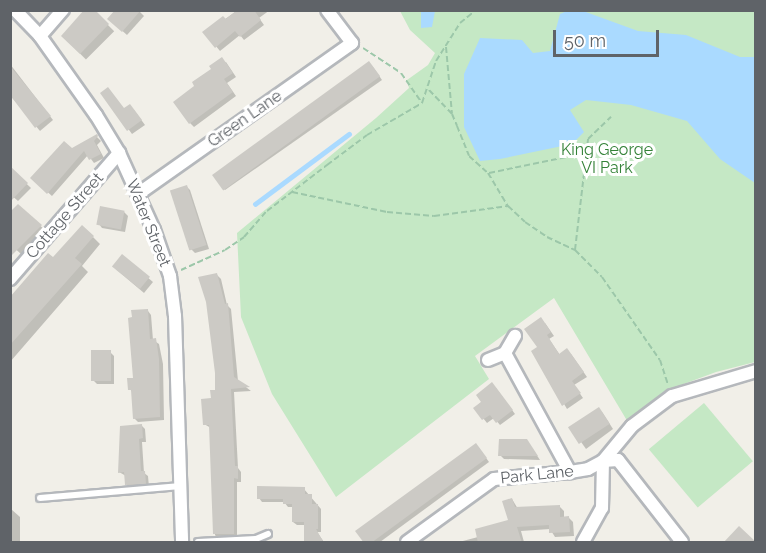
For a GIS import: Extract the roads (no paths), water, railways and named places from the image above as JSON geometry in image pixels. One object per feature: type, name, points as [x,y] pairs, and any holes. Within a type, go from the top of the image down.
[{"type":"street","name":"Water Street","points":[[15,10],[40,36],[96,115],[119,153],[154,230],[170,276],[175,316],[182,543]]},
{"type":"street","points":[[40,36],[63,10]]},
{"type":"street","name":"Green Lane","points":[[138,195],[352,43],[327,10]]},
{"type":"street","name":"Cottage Street","points":[[10,279],[119,153]]},
{"type":"street","points":[[488,360],[505,353],[515,336]]},
{"type":"street","points":[[505,353],[570,472]]},
{"type":"street","points":[[583,543],[602,508],[603,461],[632,426],[672,396],[756,371]]},
{"type":"street","points":[[603,461],[618,460],[682,543]]},
{"type":"street","name":"Park Lane","points":[[407,543],[494,479],[570,472],[588,469],[603,461]]},
{"type":"lane","points":[[40,498],[180,485]]},
{"type":"lane","points":[[198,543],[248,540],[268,534]]},
{"type":"water","points":[[421,11],[435,11],[432,27],[421,28]]},
{"type":"water","points":[[567,11],[583,11],[638,31],[686,35],[740,57],[755,57],[755,183],[720,159],[687,121],[631,105],[586,100],[570,110],[584,132],[572,144],[480,161],[464,127],[464,74],[480,38],[522,40],[533,53],[550,51],[560,14]]},
{"type":"waterway","points":[[255,204],[349,134]]},
{"type":"park label","name":"King George VI Park","points":[[607,159]]}]
